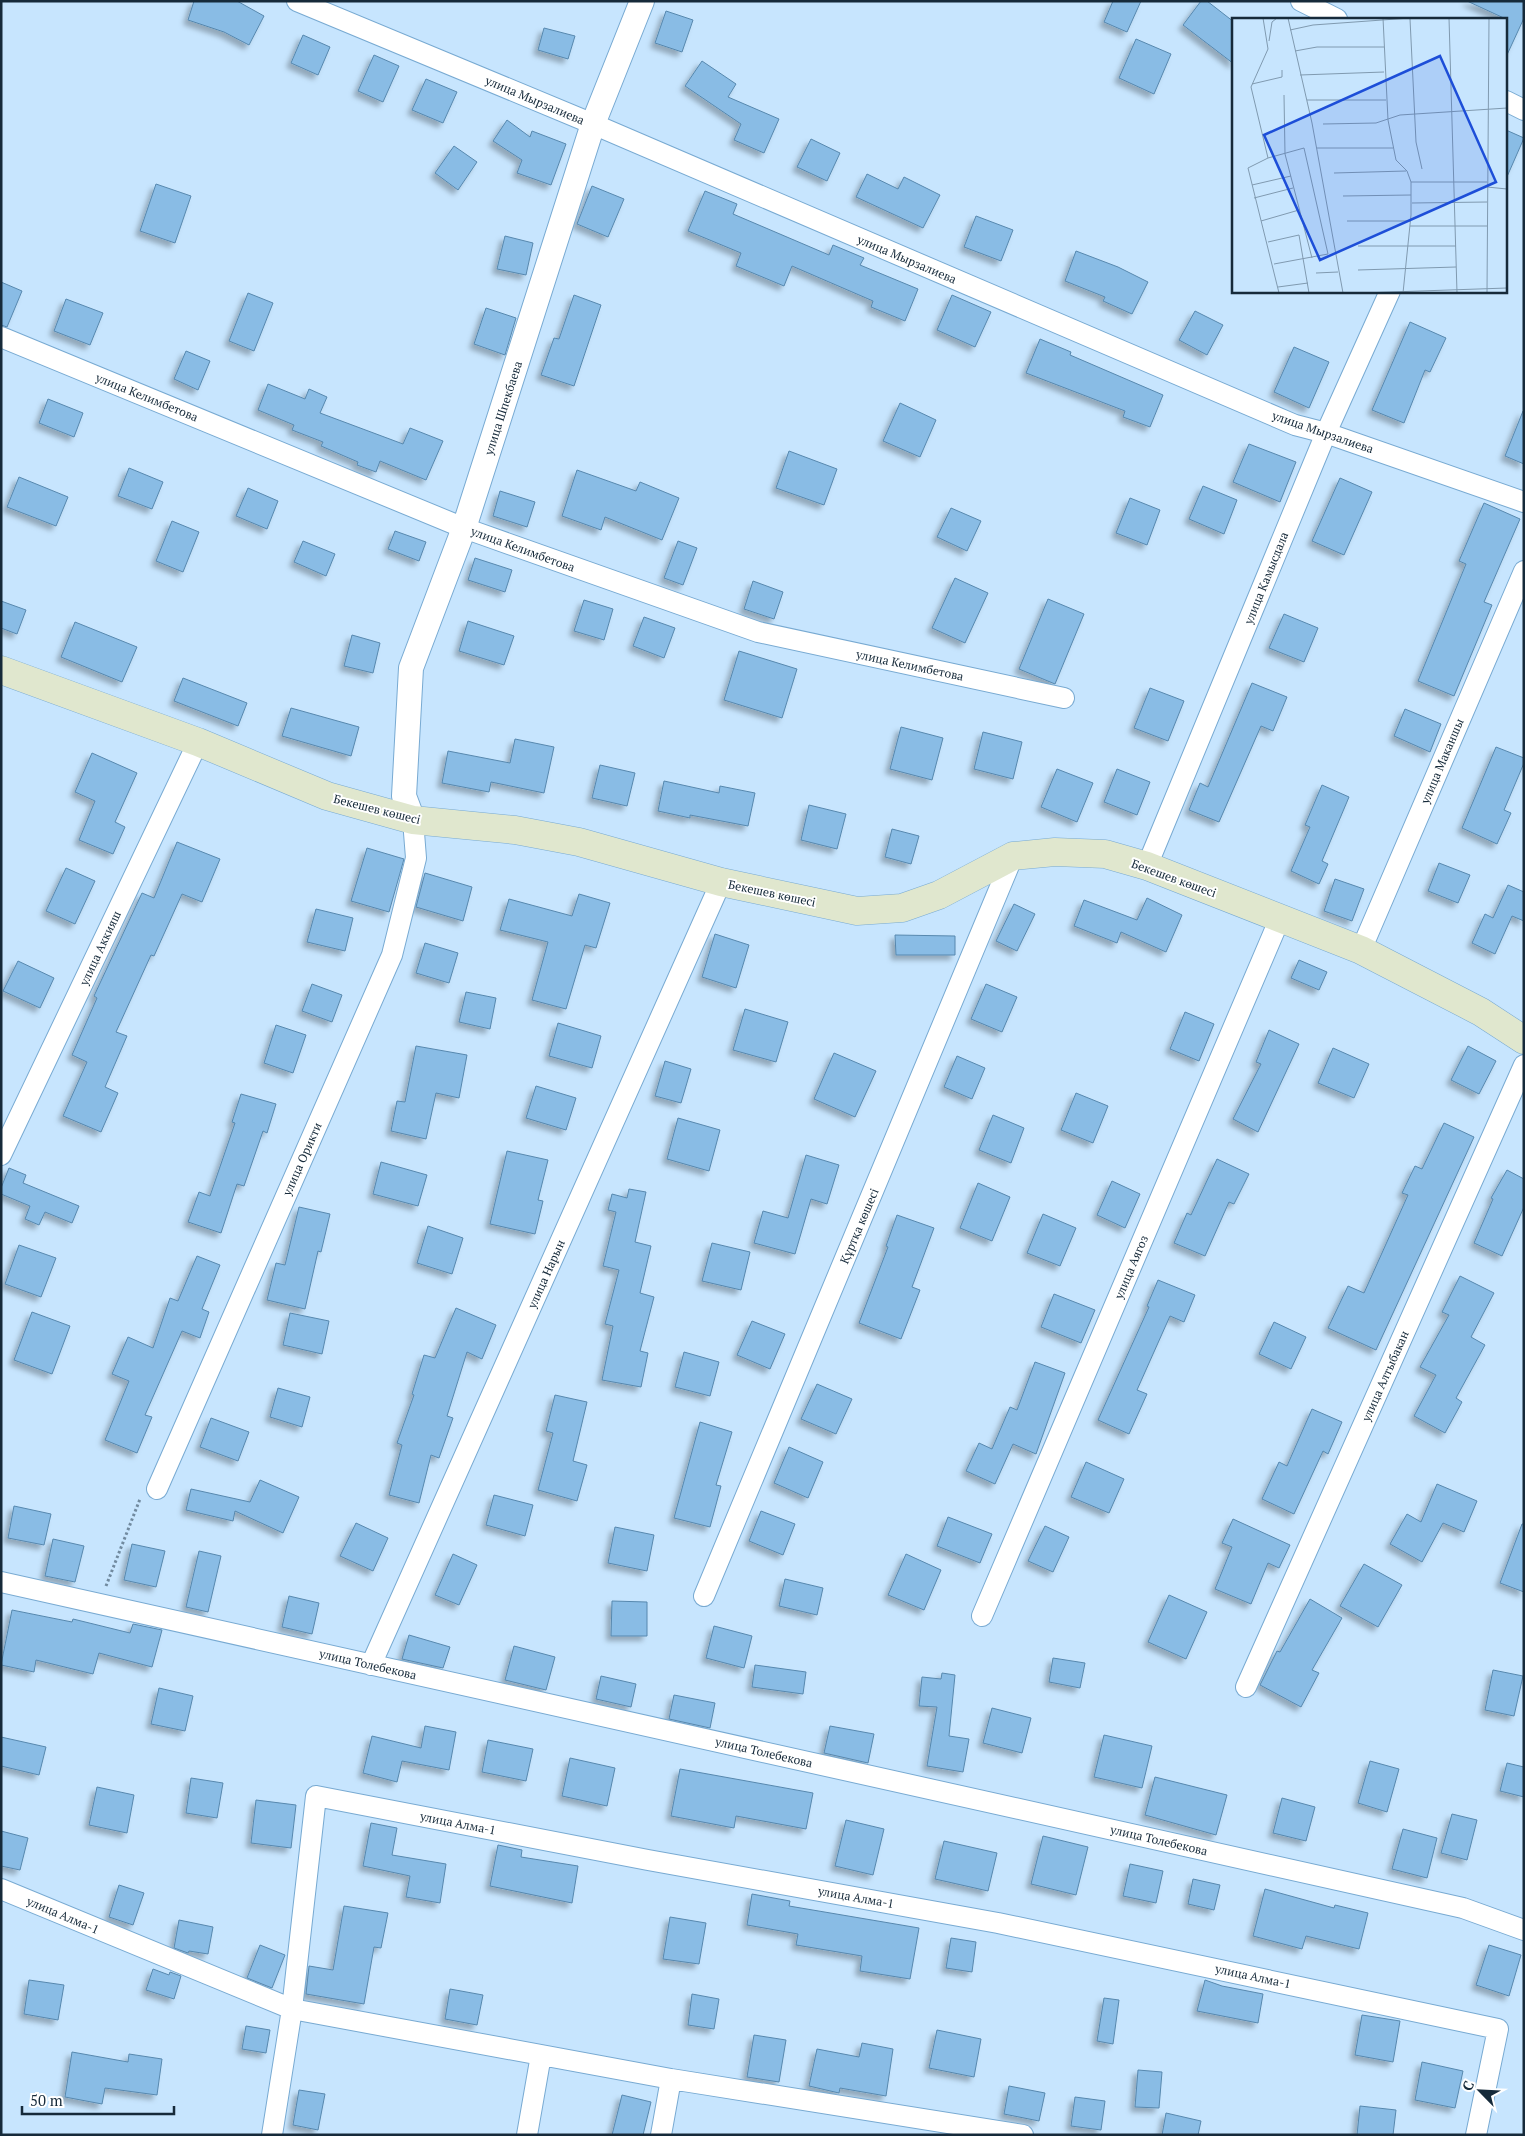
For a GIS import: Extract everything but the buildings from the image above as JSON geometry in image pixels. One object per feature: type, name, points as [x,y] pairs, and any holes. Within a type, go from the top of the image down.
[{"type":"main road","name":"Бекешев көшесі","points":[[1,670],[198,742],[327,796],[412,820],[515,830],[579,842],[721,882],[857,911],[902,908],[939,895],[1013,856],[1055,852],[1106,854],[1147,866],[1361,950],[1481,1012],[1524,1040]]},
{"type":"street","name":"улица Мырзалиева","points":[[297,1],[593,124],[1295,425],[1326,433],[1524,502]]},
{"type":"street","name":"улица Шпекбаева","points":[[412,820],[404,796],[411,668],[464,528],[593,124],[642,1]]},
{"type":"street","points":[[1301,1],[1335,18]]},
{"type":"street","points":[[1508,102],[1524,110]]},
{"type":"street","name":"улица Камысдала","points":[[1147,866],[1326,433],[1390,292]]},
{"type":"street","name":"улица Келимбетова","points":[[1,337],[464,528],[758,632],[1064,698]]},
{"type":"street","name":"улица Маканшы","points":[[1361,950],[1524,571]]},
{"type":"street","name":"улица Аккияш","points":[[1,1155],[198,742]]},
{"type":"street","name":"улица Орикти","points":[[157,1489],[392,955],[416,858],[412,820]]},
{"type":"street","name":"Құртқа көшесі","points":[[704,1596],[1013,856]]},
{"type":"street","name":"улица Нарын","points":[[371,1665],[721,882]]},
{"type":"street","name":"улица Аягоз","points":[[982,1616],[1280,918]]},
{"type":"street","name":"улица Алтыбакан","points":[[1246,1687],[1524,1065]]},
{"type":"street","name":"улица Толебекова","points":[[1,1582],[1454,1906],[1524,1930]]},
{"type":"street","name":"улица Алма-1","points":[[272,2135],[292,2009],[316,1796],[648,1860],[998,1923],[1498,2029],[1476,2135]]},
{"type":"street","name":"улица Алма-1","points":[[1,1889],[292,2009],[924,2127],[1023,2135]]},
{"type":"street","points":[[526,2135],[541,2055]]},
{"type":"street","points":[[661,2135],[671,2079]]},
{"type":"path","points":[[100,1604],[117,1553],[144,1493],[151,1489],[157,1489]]}]
